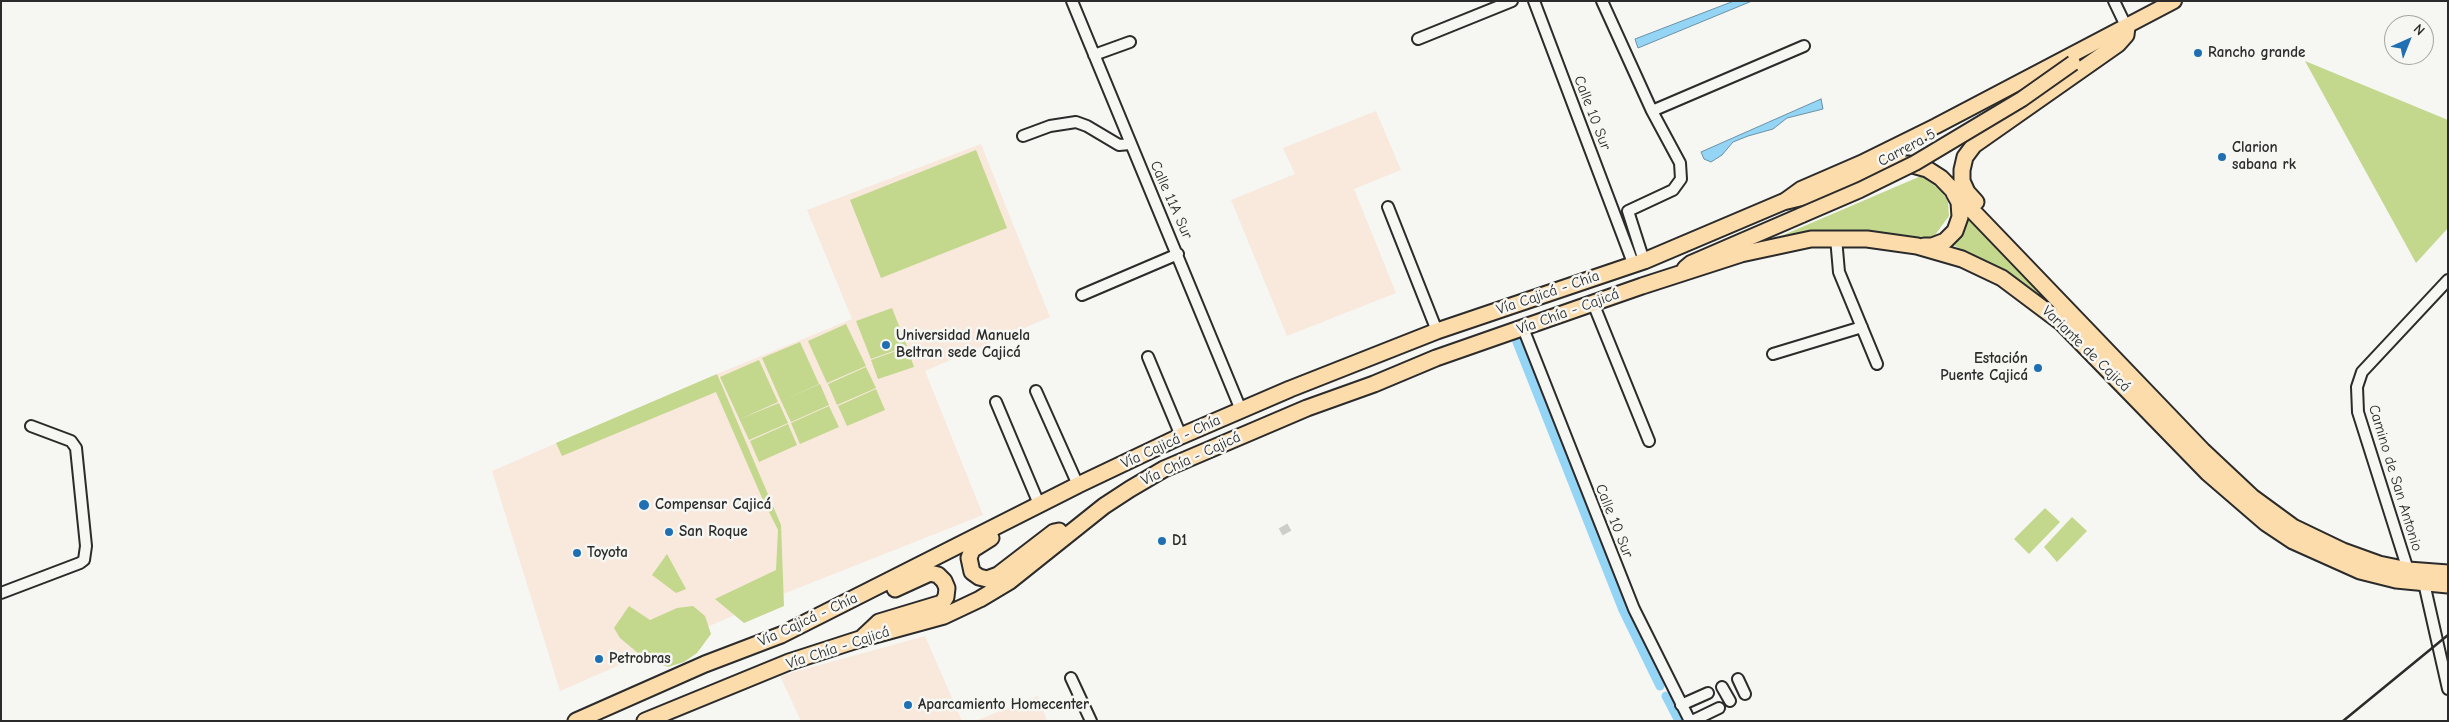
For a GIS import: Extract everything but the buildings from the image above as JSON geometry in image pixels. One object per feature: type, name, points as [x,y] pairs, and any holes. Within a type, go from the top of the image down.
[{"type":"highway","points":[[2014,253],[2000,229],[1967,192],[1962,181],[1965,158],[1974,145],[2118,44],[2126,35],[2130,25]]},
{"type":"highway","name":"Variante de Cajicá","points":[[1783,202],[1804,197],[1860,174],[1894,164],[1910,164],[1927,169],[1953,190],[2202,451],[2252,497],[2293,527],[2317,540],[2380,564],[2408,570],[2448,573]]},
{"type":"highway","points":[[1917,246],[1932,246],[1945,241],[1955,231],[1960,217],[1960,202],[1953,190]]},
{"type":"highway","name":"Vía Cajicá - Chía","points":[[576,721],[823,615],[1034,507],[1180,436],[1437,331],[1638,262],[1783,202]]},
{"type":"highway","name":"Variante de Cajicá","points":[[1678,274],[1763,248],[1811,239],[1866,239],[1917,246],[1962,258],[2007,281],[2041,305],[2085,345],[2235,498],[2293,541],[2360,571],[2396,580],[2448,585]]},
{"type":"highway","name":"Vía Chía - Cajicá","points":[[645,721],[789,662],[860,639],[944,616],[980,600],[1010,581],[1104,506],[1164,470],[1307,408],[1374,384],[1436,358],[1678,274]]},
{"type":"highway","points":[[1034,507],[1022,522],[972,550],[969,565],[979,577],[987,579],[998,575],[1054,532],[1076,528]]},
{"type":"highway","points":[[756,644],[774,647],[930,573],[938,575],[944,580],[947,588],[946,597],[942,603],[879,622],[860,639]]},
{"type":"main road","name":"Carrera 5","points":[[1783,202],[1801,189],[1861,163],[1936,126],[2174,1]]},
{"type":"main road","name":"Carrera 5","points":[[1678,274],[1691,263],[1860,190],[1923,158],[2022,99],[2130,25]]},
{"type":"street","name":"Calle 11A Sur","points":[[1072,1],[1241,410]]},
{"type":"street","points":[[1418,39],[1512,1]]},
{"type":"street","name":"Calle 10 Sur","points":[[1534,1],[1638,262]]},
{"type":"street","points":[[1602,1],[1652,111],[1680,163],[1681,179],[1673,190],[1628,211],[1638,262]]},
{"type":"street","points":[[2114,1],[2130,25]]},
{"type":"street","points":[[1094,55],[1130,42]]},
{"type":"street","points":[[1652,111],[1804,46]]},
{"type":"street","points":[[1023,136],[1050,126],[1076,122],[1087,126],[1119,146],[1130,144]]},
{"type":"street","points":[[1388,207],[1437,331]]},
{"type":"street","points":[[1836,238],[1839,272],[1877,364]]},
{"type":"street","points":[[1082,295],[1178,254]]},
{"type":"street","name":"Camino de San Antonio","points":[[2408,570],[2358,412],[2357,387],[2362,372],[2448,280]]},
{"type":"street","points":[[1594,303],[1650,440]]},
{"type":"street","points":[[1773,354],[1862,327]]},
{"type":"street","name":"Calle 10 Sur","points":[[1522,328],[1634,609],[1691,721]]},
{"type":"street","points":[[1148,357],[1180,436]]},
{"type":"street","points":[[1036,391],[1078,485]]},
{"type":"street","points":[[996,402],[1034,507]]},
{"type":"street","points":[[1,593],[80,564],[84,560],[86,546],[76,448],[71,441],[31,426]]},
{"type":"street","points":[[2424,583],[2448,690]]},
{"type":"street","points":[[2440,648],[2448,641]]},
{"type":"street","points":[[1070,678],[1091,721]]},
{"type":"street","points":[[1738,679],[1745,694]]},
{"type":"street","points":[[1722,687],[1730,701]]},
{"type":"street","points":[[1682,705],[1704,694],[1714,710],[1691,721]]},
{"type":"shaded area","points":[[1376,111],[1401,170],[1354,189],[1396,293],[1287,336],[1231,200],[1295,174],[1283,148]]},
{"type":"shaded area","points":[[981,144],[1050,317],[925,371],[983,515],[783,594],[560,691],[492,471],[717,374],[852,319],[807,210]]},
{"type":"shaded area","points":[[925,636],[962,721],[801,721],[780,676]]},
{"type":"shaded area","points":[[1038,696],[1047,721],[975,721]]},
{"type":"green space","points":[[2305,61],[2448,120],[2448,228],[2416,263]]},
{"type":"green space","points":[[976,150],[1007,228],[881,278],[850,200]]},
{"type":"green space","points":[[1921,176],[1941,190],[1948,202],[1949,216],[1935,235],[1925,239],[1905,235],[1774,239]]},
{"type":"green space","points":[[1967,217],[2055,307],[1996,266],[1953,245]]},
{"type":"green space","points":[[892,308],[907,346],[871,359],[856,321]]},
{"type":"green space","points":[[846,324],[866,366],[827,383],[808,341]]},
{"type":"green space","points":[[800,342],[819,384],[781,401],[762,358]]},
{"type":"green space","points":[[907,347],[914,367],[878,379],[871,360]]},
{"type":"green space","points":[[759,360],[778,402],[740,419],[779,403],[788,423],[749,440],[720,377]]},
{"type":"green space","points":[[866,367],[876,388],[837,405],[828,384]]},
{"type":"green space","points":[[717,374],[781,525],[784,606],[744,623],[715,599],[776,570],[778,530],[716,392],[562,456],[556,443]]},
{"type":"green space","points":[[820,384],[829,405],[791,422],[781,401]]},
{"type":"green space","points":[[876,389],[885,410],[847,426],[838,406]]},
{"type":"green space","points":[[829,406],[839,427],[800,444],[791,423]]},
{"type":"green space","points":[[788,424],[797,445],[759,462],[750,441]]},
{"type":"green space","points":[[2045,508],[2060,522],[2029,554],[2014,539]]},
{"type":"green space","points":[[2072,517],[2087,531],[2057,562],[2044,547]]},
{"type":"green space","points":[[667,554],[686,589],[676,593],[652,575]]},
{"type":"green space","points":[[629,606],[650,620],[677,608],[693,606],[705,616],[711,634],[697,653],[684,662],[668,667],[644,658],[620,638],[614,628]]},
{"type":"water","points":[[1734,1],[1752,1],[1638,48],[1635,39]]},
{"type":"water","points":[[1821,99],[1823,109],[1787,118],[1773,129],[1733,142],[1722,155],[1711,162],[1704,159],[1701,152]]},
{"type":"waterway","points":[[1517,342],[1623,610],[1660,686]]},
{"type":"waterway","points":[[1666,696],[1679,721]]},
{"type":"tunnel","points":[[1283,526],[1287,533]]},
{"type":"railway","points":[[2343,721],[2448,635]]},
{"type":"place","name":"Rancho grande","points":[[2198,53]]},
{"type":"place","name":"Clarion sabana rk","points":[[2222,157]]},
{"type":"place","name":"Universidad Manuela Beltran sede Cajicá","points":[[886,345]]},
{"type":"place","name":"Estación Puente Cajicá","points":[[2038,368]]},
{"type":"place","name":"Compensar Cajicá","points":[[644,505]]},
{"type":"place","name":"San Roque","points":[[669,532]]},
{"type":"place","name":"D1","points":[[1162,541]]},
{"type":"place","name":"Toyota","points":[[577,553]]},
{"type":"place","name":"Petrobras","points":[[599,659]]},
{"type":"place","name":"Aparcamiento Homecenter","points":[[908,705]]}]
